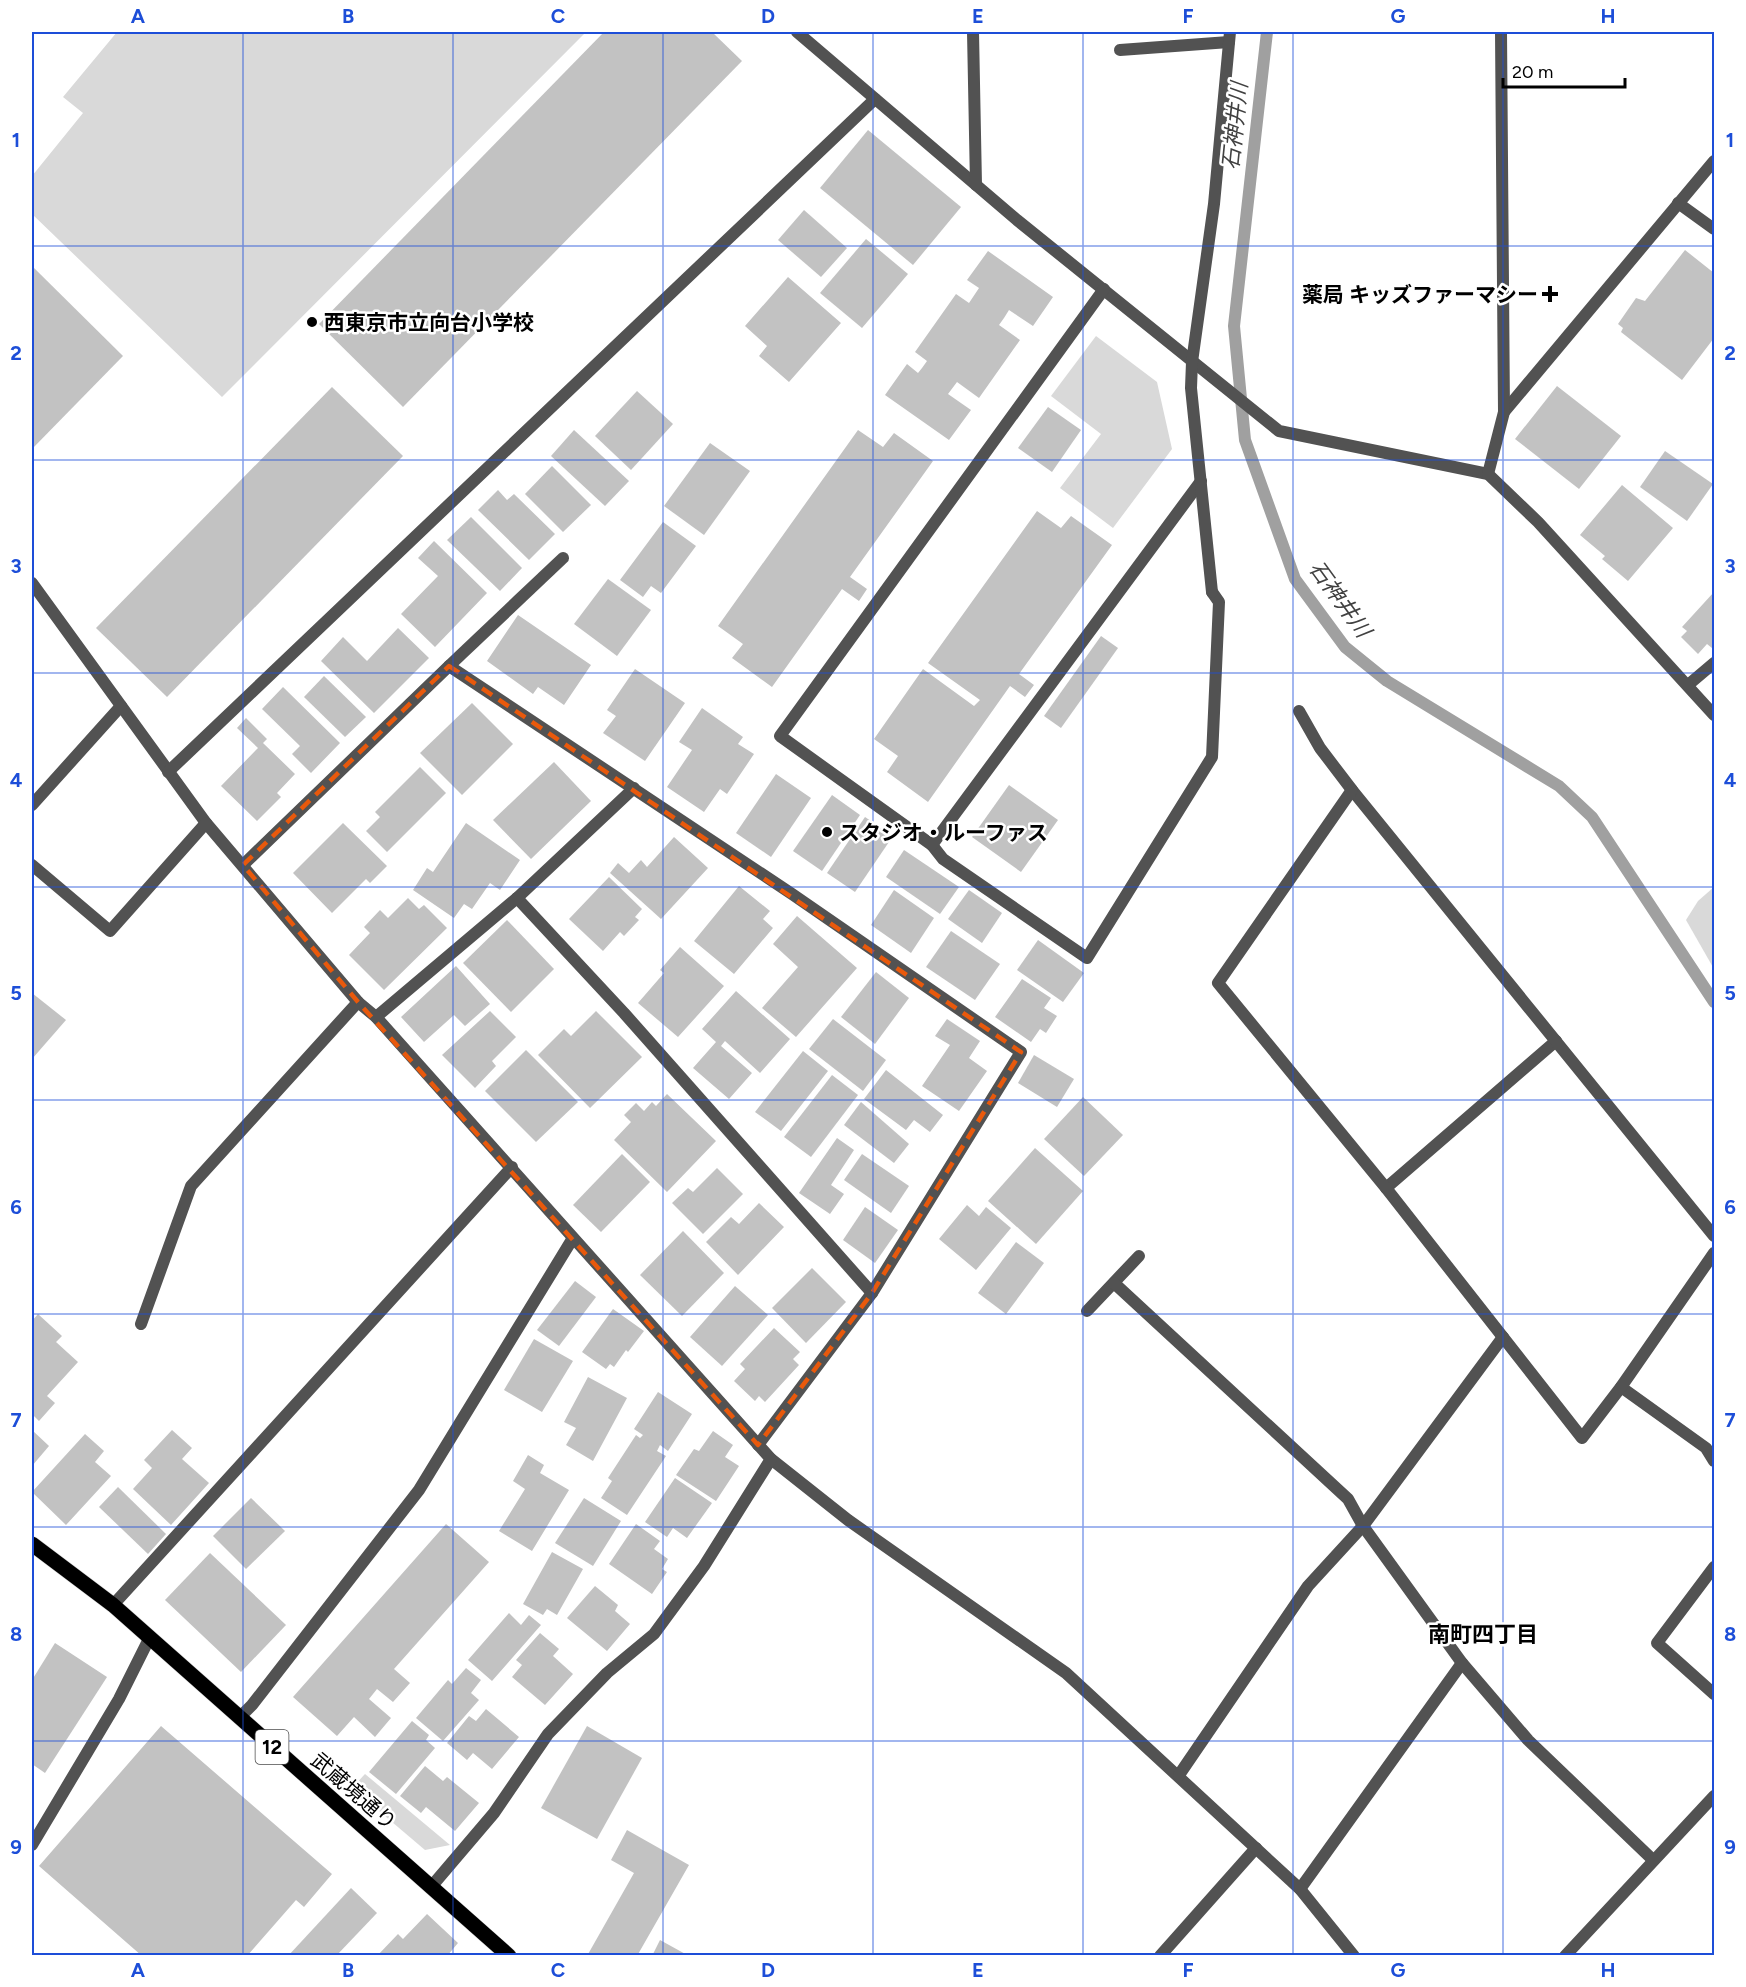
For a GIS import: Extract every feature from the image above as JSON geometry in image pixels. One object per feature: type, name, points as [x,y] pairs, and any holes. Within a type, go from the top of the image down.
[{"type":"main road","name":"武蔵境通り","points":[[32,1544],[113,1605],[509,1956]]},
{"type":"street","points":[[797,32],[976,185],[1279,431],[1488,474],[1538,522],[1714,715]]},
{"type":"street","points":[[973,32],[976,185]]},
{"type":"street","points":[[1488,474],[1504,412],[1501,32]]},
{"type":"street","points":[[1104,289],[780,736],[932,845],[943,859],[1087,958],[1212,757],[1219,602],[1212,592],[1191,388],[1192,362],[1214,204],[1229,37],[1120,50]]},
{"type":"street","points":[[168,772],[875,99]]},
{"type":"street","points":[[1504,412],[1714,161]]},
{"type":"street","points":[[1678,203],[1714,229]]},
{"type":"street","points":[[932,845],[1201,481]]},
{"type":"street","points":[[243,865],[563,558]]},
{"type":"street","points":[[32,583],[206,823],[358,1002],[376,1017],[512,1167],[771,1459],[848,1520],[1066,1673],[1300,1889],[1354,1956]]},
{"type":"street","points":[[1688,685],[1714,663]]},
{"type":"street","points":[[449,666],[634,788],[1021,1052],[872,1293],[758,1445]]},
{"type":"street","points":[[32,805],[121,706]]},
{"type":"street","points":[[1299,711],[1320,748],[1352,790],[1714,1236]]},
{"type":"street","points":[[376,1017],[517,898],[634,788]]},
{"type":"street","points":[[1352,790],[1218,983],[1386,1188],[1582,1438],[1621,1387],[1714,1253]]},
{"type":"street","points":[[32,865],[110,931],[206,823]]},
{"type":"street","points":[[517,898],[624,1013],[872,1293]]},
{"type":"street","points":[[141,1324],[191,1186],[358,1002]]},
{"type":"street","points":[[1386,1188],[1556,1041]]},
{"type":"street","points":[[113,1605],[512,1167]]},
{"type":"street","points":[[239,1718],[252,1706],[419,1490],[573,1238]]},
{"type":"street","points":[[1087,1311],[1139,1256]]},
{"type":"street","points":[[1114,1283],[1348,1499],[1363,1526],[1462,1663],[1528,1740],[1653,1860]]},
{"type":"street","points":[[1179,1775],[1308,1586],[1363,1526],[1503,1337]]},
{"type":"street","points":[[1621,1387],[1706,1448],[1714,1461]]},
{"type":"street","points":[[431,1887],[494,1813],[548,1734],[607,1673],[654,1634],[704,1566],[771,1459]]},
{"type":"street","points":[[1714,1567],[1657,1643],[1714,1694]]},
{"type":"street","points":[[32,1845],[119,1699],[149,1639]]},
{"type":"street","points":[[1300,1889],[1462,1663]]},
{"type":"street","points":[[1565,1956],[1714,1796]]},
{"type":"street","points":[[1160,1956],[1256,1848]]},
{"type":"highlighted area","points":[[449,666],[1021,1052],[872,1293],[758,1445],[358,1002],[243,865]]},
{"type":"shaded area","points":[[117,32],[586,32],[222,397],[32,214],[32,176],[83,113],[63,97]]},
{"type":"shaded area","points":[[1096,336],[1157,382],[1172,449],[1113,528],[1060,488],[1101,434],[1051,396]]},
{"type":"shaded area","points":[[1714,887],[1714,969],[1686,920],[1698,901]]},
{"type":"shaded area","points":[[365,1774],[450,1845],[425,1850],[352,1788]]},
{"type":"building","points":[[604,32],[712,32],[742,61],[403,407],[319,324]]},
{"type":"building","points":[[868,130],[961,207],[913,265],[820,188]]},
{"type":"building","points":[[804,210],[847,248],[821,277],[778,240]]},
{"type":"building","points":[[866,239],[908,274],[862,328],[820,293]]},
{"type":"building","points":[[1685,250],[1714,273],[1714,338],[1682,380],[1621,332],[1623,328],[1618,324],[1636,298],[1645,301]]},
{"type":"building","points":[[988,251],[1053,297],[1033,326],[1009,310],[999,325],[1020,340],[979,398],[957,382],[948,394],[971,410],[949,440],[885,395],[907,364],[918,373],[927,361],[915,352],[956,294],[969,303],[979,288],[967,280]]},
{"type":"building","points":[[32,266],[123,356],[32,449]]},
{"type":"building","points":[[788,277],[841,323],[789,382],[759,356],[767,346],[745,326]]},
{"type":"building","points":[[1557,386],[1621,436],[1579,489],[1515,439]]},
{"type":"building","points":[[332,387],[403,456],[167,697],[96,628]]},
{"type":"building","points":[[637,391],[673,424],[631,470],[595,436]]},
{"type":"building","points":[[1048,407],[1081,430],[1052,472],[1018,448]]},
{"type":"building","points":[[574,430],[629,481],[605,506],[551,456]]},
{"type":"building","points":[[858,430],[883,447],[894,433],[933,461],[850,577],[867,589],[859,601],[842,589],[772,687],[732,658],[743,644],[718,626]]},
{"type":"building","points":[[710,443],[750,471],[704,535],[664,506]]},
{"type":"building","points":[[1665,451],[1713,484],[1687,521],[1640,487]]},
{"type":"building","points":[[552,466],[591,505],[563,532],[525,494]]},
{"type":"building","points":[[1622,485],[1673,528],[1628,581],[1602,559],[1605,556],[1580,535]]},
{"type":"building","points":[[498,490],[507,500],[514,494],[555,534],[529,560],[478,510]]},
{"type":"building","points":[[1037,511],[1061,528],[1071,516],[1112,545],[1019,674],[1034,685],[1025,697],[1010,686],[928,802],[887,772],[898,756],[874,739],[923,669],[974,706],[980,700],[928,663]]},
{"type":"building","points":[[471,517],[522,568],[500,591],[447,540]]},
{"type":"building","points":[[663,522],[696,546],[661,593],[651,586],[643,597],[620,580]]},
{"type":"building","points":[[434,541],[487,593],[435,647],[401,614],[438,576],[418,558]]},
{"type":"building","points":[[608,579],[651,610],[617,656],[574,624]]},
{"type":"building","points":[[1714,592],[1714,645],[1712,648],[1707,644],[1698,654],[1681,637],[1687,631],[1682,627]]},
{"type":"building","points":[[518,615],[591,665],[564,705],[538,687],[533,694],[487,661]]},
{"type":"building","points":[[398,628],[429,658],[374,713],[321,661],[343,637],[367,661]]},
{"type":"building","points":[[1101,636],[1118,648],[1061,728],[1044,716]]},
{"type":"building","points":[[635,669],[685,703],[645,761],[603,733],[616,716],[607,710]]},
{"type":"building","points":[[324,676],[366,717],[345,737],[304,697]]},
{"type":"building","points":[[283,687],[340,743],[311,773],[292,754],[300,746],[262,709]]},
{"type":"building","points":[[472,703],[513,744],[462,795],[420,753]]},
{"type":"building","points":[[702,708],[743,737],[738,744],[754,754],[727,794],[720,789],[704,812],[667,787],[692,750],[679,742]]},
{"type":"building","points":[[246,718],[267,739],[263,743],[295,774],[277,793],[281,797],[257,821],[221,786],[258,748],[237,728]]},
{"type":"building","points":[[554,762],[591,801],[531,859],[493,820]]},
{"type":"building","points":[[420,767],[446,793],[387,852],[366,831],[380,817],[375,812]]},
{"type":"building","points":[[776,774],[811,798],[771,857],[736,833]]},
{"type":"building","points":[[1009,785],[1058,820],[1021,872],[972,837]]},
{"type":"building","points":[[832,795],[860,815],[822,871],[793,851]]},
{"type":"building","points":[[865,817],[893,836],[855,892],[827,873]]},
{"type":"building","points":[[343,823],[387,866],[370,883],[366,879],[332,913],[293,873]]},
{"type":"building","points":[[466,823],[520,860],[500,890],[490,883],[472,909],[464,904],[454,918],[413,890],[427,868],[433,872]]},
{"type":"building","points":[[674,837],[708,868],[661,919],[610,873],[618,863],[629,873],[641,860],[647,867]]},
{"type":"building","points":[[904,850],[959,887],[940,914],[886,877]]},
{"type":"building","points":[[609,877],[642,909],[635,917],[639,920],[624,936],[620,932],[603,951],[569,919]]},
{"type":"building","points":[[739,886],[770,911],[763,919],[773,928],[734,974],[694,941]]},
{"type":"building","points":[[894,890],[934,918],[911,953],[871,925]]},
{"type":"building","points":[[969,890],[1002,913],[982,943],[948,919]]},
{"type":"building","points":[[408,898],[419,909],[424,905],[447,928],[384,990],[349,955],[370,933],[364,927],[380,910],[388,918]]},
{"type":"building","points":[[797,916],[857,968],[796,1037],[762,1008],[798,967],[773,944]]},
{"type":"building","points":[[507,920],[554,969],[511,1012],[463,963]]},
{"type":"building","points":[[951,931],[1000,964],[975,1000],[926,967]]},
{"type":"building","points":[[1038,940],[1084,973],[1063,1002],[1017,970]]},
{"type":"building","points":[[680,947],[724,986],[678,1037],[638,1003],[664,973],[660,970]]},
{"type":"building","points":[[456,966],[490,1004],[465,1026],[454,1015],[424,1042],[401,1017]]},
{"type":"building","points":[[876,972],[909,998],[875,1044],[841,1017]]},
{"type":"building","points":[[1022,979],[1051,998],[1044,1008],[1057,1016],[1046,1033],[1040,1029],[1031,1042],[995,1017]]},
{"type":"building","points":[[736,991],[790,1039],[760,1073],[725,1041],[721,1046],[752,1073],[729,1099],[693,1068],[716,1042],[702,1029]]},
{"type":"building","points":[[32,993],[66,1020],[32,1059]]},
{"type":"building","points":[[490,1011],[516,1037],[492,1061],[496,1066],[475,1088],[442,1055]]},
{"type":"building","points":[[596,1011],[642,1057],[590,1108],[538,1055],[564,1029],[571,1036]]},
{"type":"building","points":[[833,1019],[886,1060],[863,1091],[809,1049]]},
{"type":"building","points":[[947,1019],[980,1041],[969,1058],[987,1071],[959,1111],[922,1086],[950,1045],[935,1036]]},
{"type":"building","points":[[526,1050],[578,1102],[536,1142],[485,1091]]},
{"type":"building","points":[[803,1051],[828,1071],[781,1131],[755,1112]]},
{"type":"building","points":[[1034,1055],[1074,1079],[1057,1107],[1018,1083]]},
{"type":"building","points":[[886,1070],[943,1115],[930,1132],[914,1120],[906,1130],[864,1099]]},
{"type":"building","points":[[832,1075],[858,1095],[811,1157],[784,1137]]},
{"type":"building","points":[[667,1094],[716,1141],[667,1192],[614,1140],[631,1122],[624,1115],[636,1103],[644,1111],[652,1102],[656,1106]]},
{"type":"building","points":[[1083,1097],[1123,1135],[1084,1176],[1044,1139]]},
{"type":"building","points":[[861,1102],[909,1144],[894,1163],[844,1125]]},
{"type":"building","points":[[837,1138],[854,1150],[831,1185],[844,1194],[830,1214],[799,1193]]},
{"type":"building","points":[[1035,1148],[1083,1191],[1036,1244],[988,1201]]},
{"type":"building","points":[[622,1154],[650,1182],[601,1232],[573,1205]]},
{"type":"building","points":[[862,1154],[909,1186],[891,1213],[844,1180]]},
{"type":"building","points":[[717,1168],[743,1194],[703,1234],[672,1203],[688,1188],[693,1192]]},
{"type":"building","points":[[759,1203],[784,1227],[738,1275],[706,1242],[731,1217],[739,1224]]},
{"type":"building","points":[[967,1205],[979,1216],[986,1207],[1011,1228],[976,1270],[939,1239]]},
{"type":"building","points":[[865,1207],[898,1230],[875,1263],[843,1240]]},
{"type":"building","points":[[683,1231],[724,1273],[682,1316],[640,1275]]},
{"type":"building","points":[[1016,1242],[1044,1263],[1006,1314],[978,1293]]},
{"type":"building","points":[[812,1268],[846,1302],[806,1343],[772,1308]]},
{"type":"building","points":[[575,1281],[596,1297],[559,1346],[537,1330]]},
{"type":"building","points":[[735,1286],[768,1315],[722,1366],[690,1337]]},
{"type":"building","points":[[613,1309],[644,1331],[614,1367],[610,1364],[606,1369],[582,1352]]},
{"type":"building","points":[[38,1314],[62,1336],[56,1342],[78,1362],[47,1396],[55,1403],[39,1421],[32,1414],[32,1321]]},
{"type":"building","points":[[774,1328],[800,1352],[793,1359],[799,1365],[765,1402],[759,1396],[755,1401],[734,1381],[745,1369],[740,1364]]},
{"type":"building","points":[[534,1339],[573,1361],[542,1412],[504,1390]]},
{"type":"building","points":[[588,1377],[627,1398],[593,1461],[566,1445],[576,1428],[564,1422]]},
{"type":"building","points":[[658,1392],[692,1414],[668,1451],[660,1445],[657,1451],[666,1456],[627,1515],[601,1498],[612,1481],[608,1478],[636,1435],[640,1438],[643,1435],[634,1429]]},
{"type":"building","points":[[32,1430],[49,1446],[32,1466]]},
{"type":"building","points":[[172,1430],[192,1448],[182,1459],[209,1483],[171,1525],[133,1489],[152,1468],[144,1460]]},
{"type":"building","points":[[713,1431],[733,1445],[725,1457],[739,1466],[716,1501],[676,1475],[694,1449],[699,1451]]},
{"type":"building","points":[[85,1434],[104,1451],[95,1462],[111,1476],[66,1525],[32,1492]]},
{"type":"building","points":[[528,1455],[544,1465],[540,1473],[569,1490],[532,1551],[499,1531],[525,1489],[513,1481]]},
{"type":"building","points":[[675,1478],[712,1503],[687,1538],[673,1528],[667,1537],[645,1522]]},
{"type":"building","points":[[118,1487],[166,1534],[148,1554],[99,1507]]},
{"type":"building","points":[[251,1498],[285,1531],[246,1569],[213,1536]]},
{"type":"building","points":[[584,1498],[621,1521],[593,1566],[555,1543]]},
{"type":"building","points":[[446,1524],[489,1562],[394,1669],[410,1683],[393,1702],[377,1689],[369,1699],[391,1718],[375,1737],[354,1717],[337,1736],[293,1697]]},
{"type":"building","points":[[636,1524],[660,1541],[654,1549],[668,1559],[662,1569],[667,1572],[652,1594],[609,1564]]},
{"type":"building","points":[[552,1552],[583,1569],[557,1615],[547,1609],[543,1615],[523,1604]]},
{"type":"building","points":[[210,1553],[286,1625],[241,1672],[165,1600]]},
{"type":"building","points":[[595,1586],[618,1605],[615,1611],[630,1624],[607,1651],[567,1618]]},
{"type":"building","points":[[509,1613],[521,1625],[529,1615],[541,1625],[492,1681],[468,1660]]},
{"type":"building","points":[[540,1633],[559,1649],[553,1656],[573,1674],[545,1705],[512,1677],[522,1665],[516,1660]]},
{"type":"building","points":[[55,1643],[107,1677],[45,1773],[32,1764],[32,1680]]},
{"type":"building","points":[[466,1668],[481,1680],[471,1693],[479,1700],[443,1741],[416,1718],[448,1680],[452,1684]]},
{"type":"building","points":[[486,1709],[519,1737],[492,1769],[473,1753],[467,1760],[447,1743],[469,1716],[476,1721]]},
{"type":"building","points":[[412,1721],[429,1735],[426,1740],[435,1748],[396,1794],[369,1772]]},
{"type":"building","points":[[161,1726],[332,1874],[304,1907],[296,1900],[247,1956],[142,1956],[39,1866]]},
{"type":"building","points":[[587,1726],[642,1758],[597,1839],[541,1808]]},
{"type":"building","points":[[425,1766],[443,1781],[447,1777],[479,1803],[455,1831],[426,1807],[421,1813],[400,1796]]},
{"type":"building","points":[[627,1830],[689,1865],[637,1956],[587,1956],[634,1873],[611,1860]]},
{"type":"building","points":[[351,1888],[377,1913],[336,1956],[288,1956]]},
{"type":"building","points":[[427,1914],[458,1943],[447,1956],[377,1956],[398,1934],[403,1939]]},
{"type":"building","points":[[660,1940],[689,1956],[652,1956]]},
{"type":"waterway","name":"石神井川","points":[[1267,32],[1234,326],[1245,440],[1295,579],[1345,647],[1387,681],[1559,786],[1592,817],[1714,1002]]},
{"type":"place","name":"薬局 キッズファーマシー","points":[[1550,294]]},
{"type":"place","name":"西東京市立向台小学校","points":[[312,322]]},
{"type":"place","name":"スタジオ・ルーファス","points":[[827,832]]},
{"type":"district","name":"南町四丁目","points":[[1483,1634]]}]
